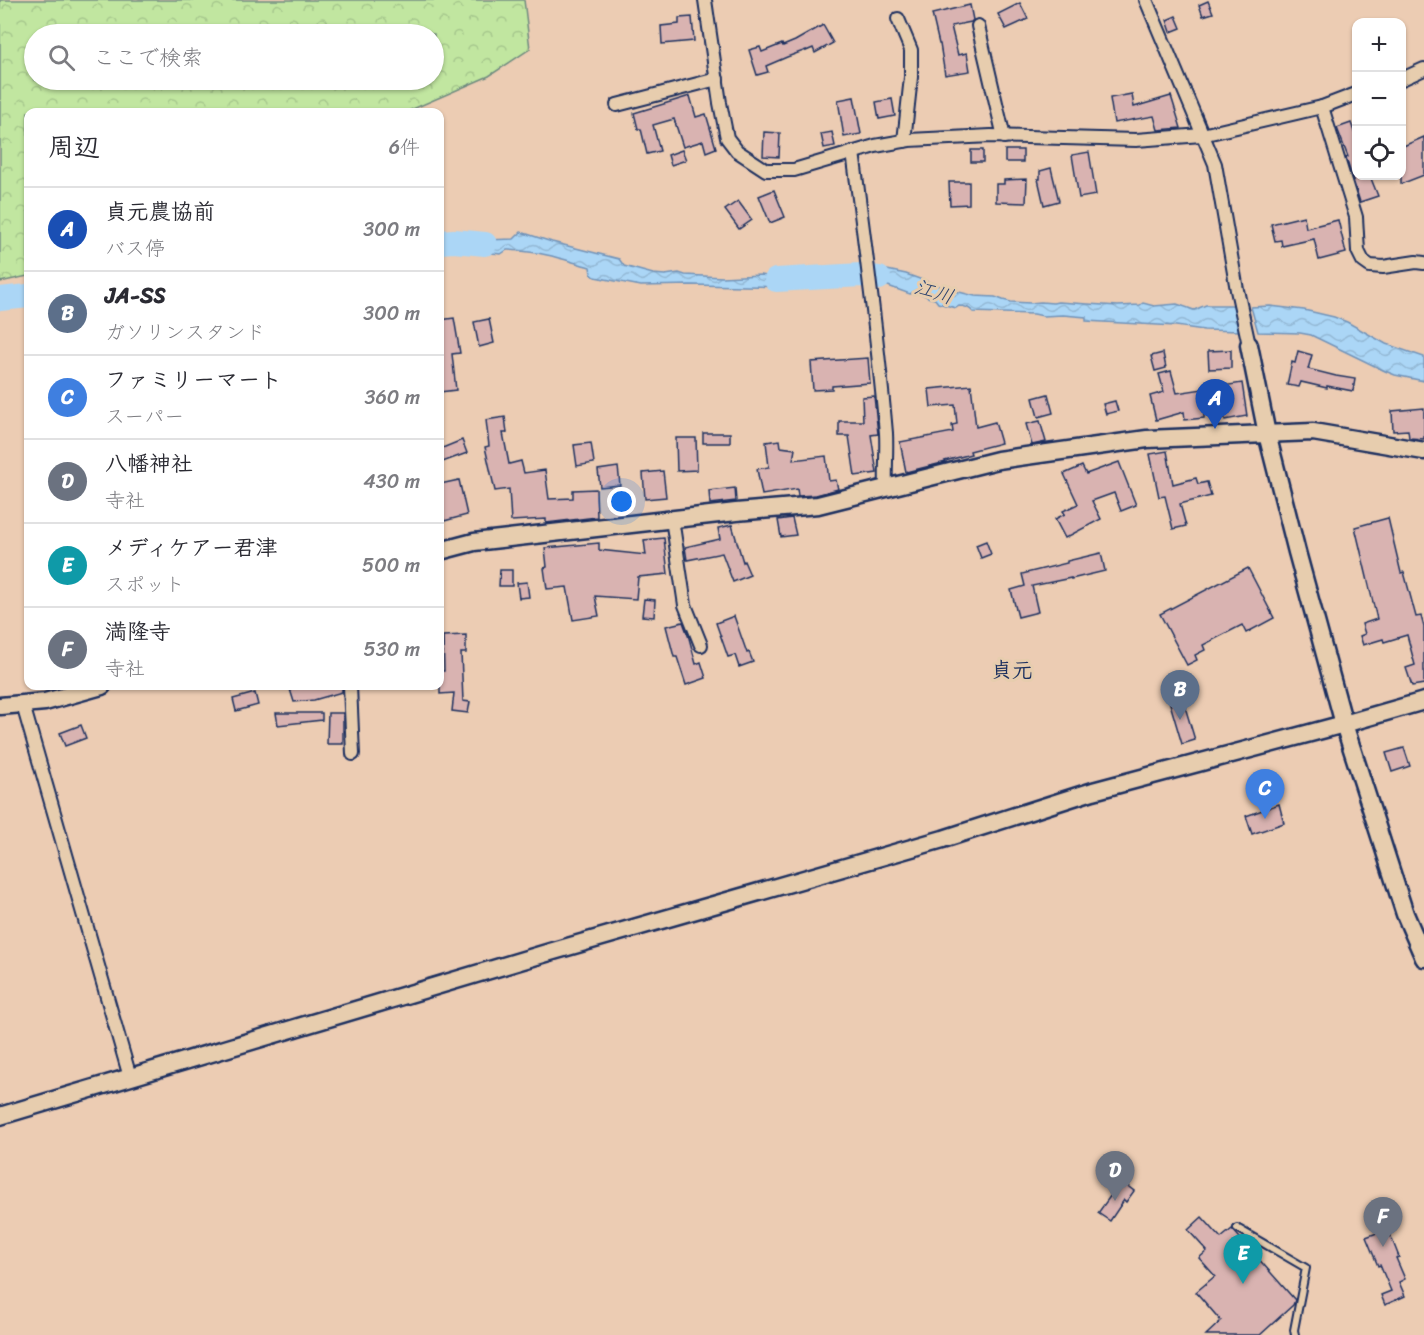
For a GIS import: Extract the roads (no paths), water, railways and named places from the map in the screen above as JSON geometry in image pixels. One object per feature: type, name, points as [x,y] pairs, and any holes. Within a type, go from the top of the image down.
[{"type":"street","points":[[705,0],[728,138],[737,151],[766,170],[795,170],[876,146],[904,141],[1004,137],[1136,140],[1202,135],[1322,107],[1352,96]]},
{"type":"street","points":[[1146,0],[1215,164],[1237,290],[1268,434],[1297,552],[1344,724],[1405,914],[1424,958]]},
{"type":"street","points":[[898,19],[911,51],[904,141]]},
{"type":"street","points":[[978,26],[1004,137]]},
{"type":"street","points":[[1406,77],[1424,69]]},
{"type":"street","points":[[617,105],[717,79]]},
{"type":"street","points":[[1322,107],[1356,217],[1358,251],[1363,261],[1370,266],[1383,267],[1424,263]]},
{"type":"street","points":[[853,153],[886,436],[886,488]]},
{"type":"street","points":[[444,550],[474,542],[736,512],[818,505],[998,460],[1146,439],[1313,432],[1424,452]]},
{"type":"street","points":[[672,519],[685,605],[701,645]]},
{"type":"street","points":[[0,706],[45,702],[88,690]]},
{"type":"street","points":[[350,690],[353,754]]},
{"type":"street","points":[[0,1116],[561,948],[931,842],[1094,791],[1424,701]]},
{"type":"street","points":[[23,705],[130,1077]]},
{"type":"lane","points":[[1237,1228],[1306,1268],[1295,1335]]},
{"type":"water","points":[[521,232],[619,259],[624,266],[653,274],[679,273],[722,277],[804,276],[807,279],[804,286],[792,287],[641,286],[595,277],[591,274],[590,267],[552,256],[507,250],[501,254],[463,250],[462,245],[454,241],[514,239]]},
{"type":"water","points":[[873,267],[906,274],[947,289],[1011,302],[1118,306],[1143,303],[1154,306],[1177,304],[1194,310],[1206,305],[1233,305],[1240,331],[1086,321],[1086,317],[1063,315],[973,312],[965,307],[956,308],[938,303],[935,299],[917,292],[910,294],[883,285],[876,288]]},
{"type":"water","points":[[851,270],[863,270],[864,280],[849,280],[846,276]]},
{"type":"water","points":[[1270,306],[1304,310],[1334,317],[1386,344],[1424,357],[1424,381],[1385,371],[1311,335],[1258,332],[1251,307]]},
{"type":"waterway","name":"江川","points":[[444,242],[485,244]]},
{"type":"waterway","name":"江川","points":[[776,280],[861,275],[879,278]]},
{"type":"waterway","name":"江川","points":[[0,299],[24,296]]},
{"type":"place","name":"貞元農協前","points":[[1215,429]]},
{"type":"place","name":"JA-SS","points":[[1180,720]]},
{"type":"place","name":"ファミリーマート","points":[[1265,819]]},
{"type":"place","name":"八幡神社","points":[[1115,1201]]},
{"type":"place","name":"満隆寺","points":[[1383,1247]]},
{"type":"place","name":"メディケアー君津","points":[[1243,1284]]},
{"type":"district","name":"貞元","points":[[1012,670]]}]
